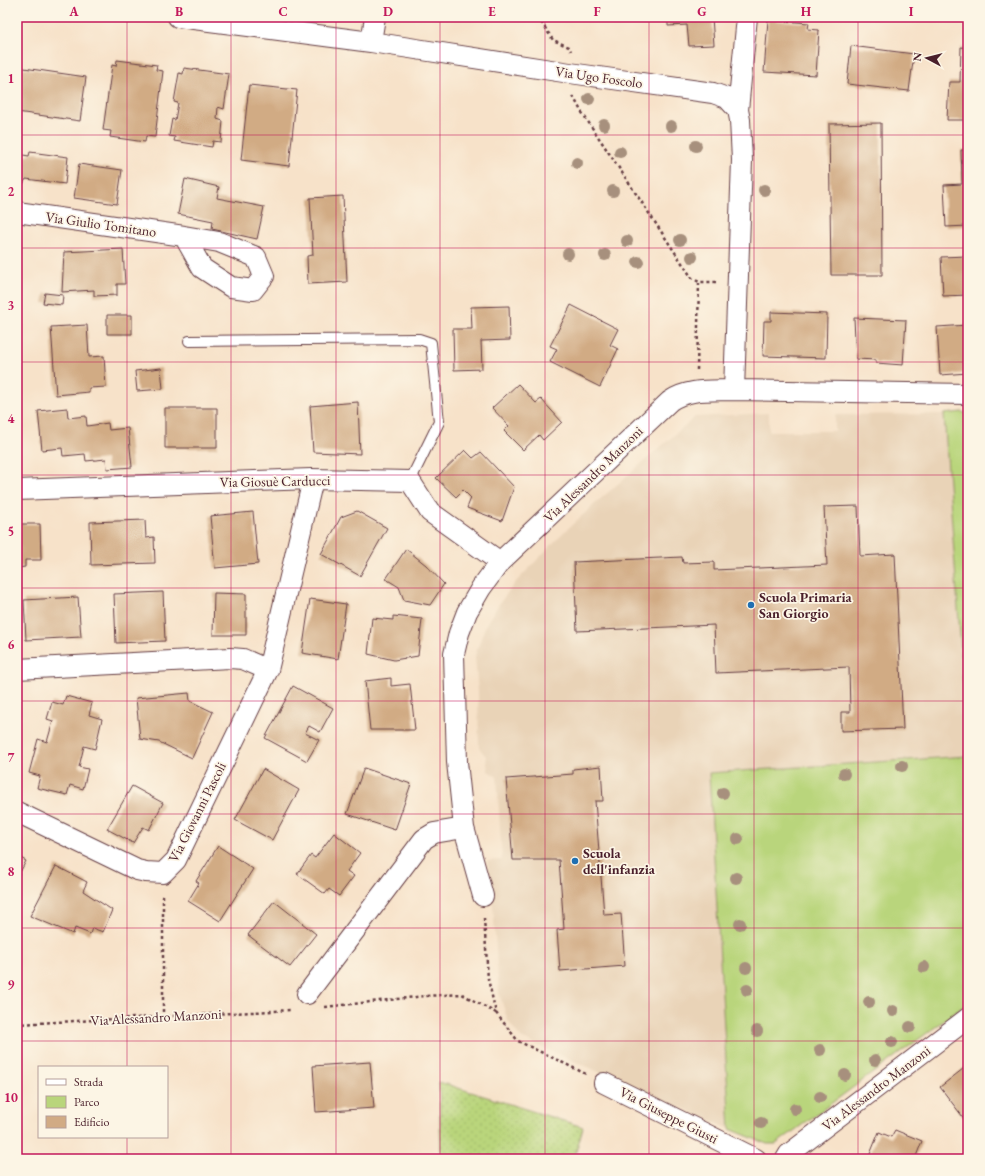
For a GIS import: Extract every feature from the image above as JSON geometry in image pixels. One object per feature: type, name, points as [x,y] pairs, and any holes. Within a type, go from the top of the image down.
[{"type":"street","name":"Via Ugo Foscolo","points":[[178,17],[371,42],[562,72],[713,93],[727,98],[738,110]]},
{"type":"street","points":[[371,42],[375,17]]},
{"type":"street","points":[[734,390],[742,160],[738,110],[747,17]]},
{"type":"street","name":"Via Giulio Tomitano","points":[[17,212],[184,236]]},
{"type":"street","name":"Via Alessandro Manzoni","points":[[483,896],[464,828],[457,762],[454,654],[467,612],[481,588],[500,562],[670,401],[686,393],[697,391],[734,390],[968,394]]},
{"type":"street","name":"Via Giosuè Carducci","points":[[17,490],[311,479],[410,481]]},
{"type":"street","name":"Via Giovanni Pascoli","points":[[17,812],[137,870],[163,873],[176,860],[268,670],[311,488],[311,479]]},
{"type":"street","points":[[410,481],[430,512],[500,562]]},
{"type":"street","points":[[17,669],[230,658],[243,659],[268,670]]},
{"type":"street","points":[[312,1001],[424,839],[434,833],[464,828]]},
{"type":"street","name":"Via Alessandro Manzoni","points":[[786,1159],[789,1154],[968,1018]]},
{"type":"street","name":"Via Giuseppe Giusti","points":[[604,1083],[756,1159]]},
{"type":"lane","points":[[189,341],[419,339],[431,343],[439,422],[410,481]]},
{"type":"path","points":[[538,17],[553,40],[569,47],[572,54]]},
{"type":"path","points":[[570,93],[692,278],[699,282],[723,282]]},
{"type":"path","points":[[697,372],[699,282]]},
{"type":"path","points":[[163,873],[163,1017]]},
{"type":"path","points":[[483,896],[488,979],[496,1013]]},
{"type":"path","points":[[312,1001],[462,994],[496,1013],[518,1041],[604,1083]]},
{"type":"path","name":"Via Alessandro Manzoni","points":[[17,1024],[295,1010]]},
{"type":"shaded area","points":[[769,413],[769,431],[835,431],[835,415],[944,414],[968,756],[709,773],[730,1129],[521,1038],[508,1021],[499,993],[493,905],[487,861],[502,860],[497,777],[488,771],[486,756],[479,748],[478,691],[475,656],[486,624],[515,583],[562,534],[695,417]]},
{"type":"green space","points":[[962,412],[968,414],[968,747],[944,414]]},
{"type":"green space","points":[[968,756],[968,1003],[776,1144],[767,1144],[730,1129],[709,773]]},
{"type":"green space","points":[[439,1082],[583,1127],[574,1159],[411,1159],[411,1157],[441,1158]]},
{"type":"building","points":[[595,17],[634,17],[634,19],[595,21]]},
{"type":"building","points":[[668,17],[712,17],[714,45],[689,46],[687,25],[668,26]]},
{"type":"building","points":[[768,20],[809,23],[808,29],[819,30],[816,75],[764,72]]},
{"type":"building","points":[[851,46],[914,54],[909,91],[847,84]]},
{"type":"building","points":[[961,47],[968,48],[968,120],[947,120],[949,82],[960,82]]},
{"type":"building","points":[[117,60],[157,65],[156,70],[163,71],[155,137],[146,136],[145,142],[110,137],[111,131],[103,130],[112,65],[116,66]]},
{"type":"building","points":[[17,67],[86,77],[80,121],[17,112]]},
{"type":"building","points":[[184,68],[229,74],[224,109],[218,107],[217,119],[223,121],[221,142],[213,141],[212,147],[174,141],[175,137],[169,136],[172,119],[175,120],[178,103],[174,102],[179,73],[183,74]]},
{"type":"building","points":[[249,85],[297,90],[289,166],[241,160]]},
{"type":"building","points":[[881,123],[882,275],[831,275],[829,124]]},
{"type":"building","points":[[961,150],[968,150],[968,226],[946,227],[944,185],[962,184]]},
{"type":"building","points":[[30,152],[68,157],[65,184],[26,179],[23,184],[17,183],[17,154],[29,156]]},
{"type":"building","points":[[79,164],[122,170],[117,204],[74,198]]},
{"type":"building","points":[[185,179],[219,187],[217,198],[264,207],[257,239],[212,229],[213,221],[178,214]]},
{"type":"building","points":[[343,196],[347,282],[308,284],[307,256],[313,255],[310,198]]},
{"type":"building","points":[[123,249],[125,284],[117,284],[117,295],[94,296],[94,290],[62,292],[64,252]]},
{"type":"building","points":[[968,256],[968,295],[943,296],[941,257]]},
{"type":"building","points":[[45,293],[63,295],[62,305],[43,303]]},
{"type":"building","points":[[571,305],[618,329],[610,345],[618,349],[600,387],[550,362],[557,349],[550,346]]},
{"type":"building","points":[[509,306],[510,340],[481,341],[482,369],[454,370],[453,329],[472,329],[471,307]]},
{"type":"building","points":[[771,312],[827,314],[826,358],[763,356],[764,321],[771,321]]},
{"type":"building","points":[[107,315],[132,315],[132,334],[107,334]]},
{"type":"building","points":[[854,318],[906,320],[903,365],[876,363],[876,360],[856,359]]},
{"type":"building","points":[[87,325],[89,357],[104,356],[106,387],[89,388],[89,392],[56,395],[51,327]]},
{"type":"building","points":[[968,325],[968,373],[940,375],[937,327]]},
{"type":"building","points":[[161,368],[163,389],[137,391],[135,371]]},
{"type":"building","points":[[518,384],[536,403],[541,399],[562,422],[543,440],[539,435],[523,450],[504,431],[509,426],[492,408]]},
{"type":"building","points":[[358,402],[360,454],[313,452],[310,406]]},
{"type":"building","points":[[67,408],[68,418],[86,416],[87,426],[108,423],[109,430],[128,428],[132,467],[107,469],[106,459],[86,461],[85,454],[63,456],[62,448],[42,450],[38,411]]},
{"type":"building","points":[[165,408],[217,408],[217,448],[165,448]]},
{"type":"building","points":[[465,450],[473,458],[481,452],[514,487],[502,521],[467,508],[471,498],[463,490],[456,497],[436,478]]},
{"type":"building","points":[[858,506],[860,556],[895,554],[903,729],[841,731],[841,712],[850,712],[849,667],[716,673],[714,625],[577,631],[574,562],[682,557],[683,563],[714,562],[714,570],[827,565],[824,507]]},
{"type":"building","points":[[357,511],[387,528],[360,576],[321,554],[341,517]]},
{"type":"building","points":[[253,512],[258,564],[215,568],[210,516]]},
{"type":"building","points":[[145,520],[146,538],[154,537],[155,563],[91,565],[90,522]]},
{"type":"building","points":[[17,524],[40,524],[41,560],[25,560],[25,567],[17,568]]},
{"type":"building","points":[[406,549],[426,565],[444,584],[430,605],[404,600],[399,587],[386,579]]},
{"type":"building","points":[[163,592],[165,641],[116,643],[114,594]]},
{"type":"building","points":[[214,593],[246,594],[246,635],[213,635]]},
{"type":"building","points":[[78,597],[81,637],[26,640],[24,600]]},
{"type":"building","points":[[310,599],[346,604],[338,659],[302,653]]},
{"type":"building","points":[[393,616],[422,619],[418,656],[394,660],[368,654],[372,618],[393,620]]},
{"type":"building","points":[[391,678],[391,686],[410,684],[415,730],[370,730],[365,681]]},
{"type":"building","points":[[293,686],[333,708],[320,732],[309,726],[305,733],[319,740],[307,761],[265,738]]},
{"type":"building","points":[[189,693],[190,701],[213,712],[192,758],[159,742],[140,739],[136,698]]},
{"type":"building","points":[[66,696],[92,703],[89,715],[102,719],[95,749],[84,746],[79,767],[88,769],[83,789],[70,785],[67,795],[37,788],[40,776],[29,773],[38,739],[47,742],[53,721],[47,719],[52,702],[63,705]]},
{"type":"building","points":[[601,766],[603,801],[595,801],[604,915],[621,914],[625,966],[560,971],[557,930],[564,929],[559,860],[513,860],[506,779],[573,774],[573,769]]},
{"type":"building","points":[[364,768],[411,784],[395,830],[347,814]]},
{"type":"building","points":[[263,769],[299,790],[272,840],[235,820]]},
{"type":"building","points":[[132,786],[163,803],[149,830],[143,827],[133,843],[107,829]]},
{"type":"building","points":[[334,833],[360,853],[347,871],[354,876],[339,896],[329,889],[325,894],[297,874],[311,855],[315,858]]},
{"type":"building","points":[[218,846],[253,869],[220,921],[188,901],[199,883],[196,881]]},
{"type":"building","points":[[17,856],[26,861],[17,878]]},
{"type":"building","points":[[56,866],[87,882],[83,891],[112,910],[103,932],[92,928],[90,934],[75,928],[73,934],[30,916]]},
{"type":"building","points":[[274,901],[316,934],[290,967],[248,935]]},
{"type":"building","points":[[370,1062],[374,1108],[316,1112],[313,1066]]},
{"type":"building","points":[[968,1065],[968,1119],[966,1121],[940,1087]]},
{"type":"building","points":[[895,1130],[922,1141],[915,1159],[868,1159],[879,1132],[891,1137]]},
{"type":"place","name":"Scuola Primaria San Giorgio","points":[[751,605]]},
{"type":"place","name":"Scuola dell'infanzia","points":[[575,861]]}]
